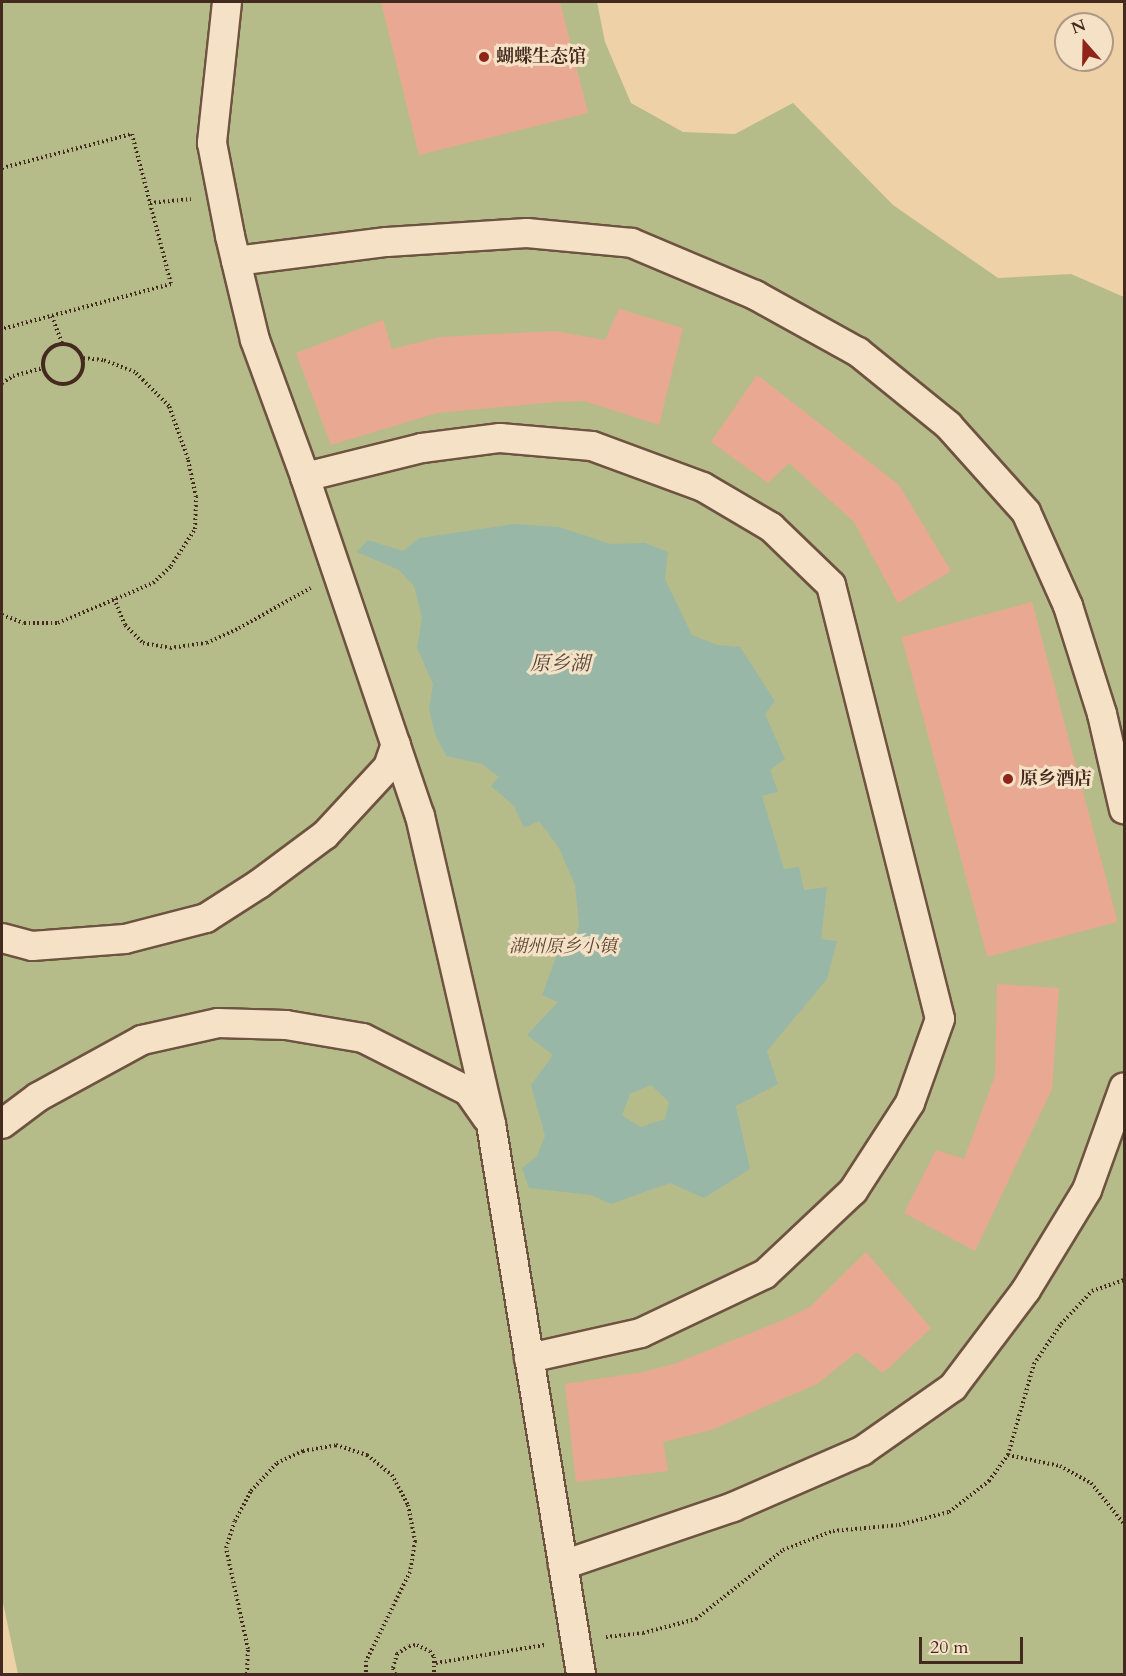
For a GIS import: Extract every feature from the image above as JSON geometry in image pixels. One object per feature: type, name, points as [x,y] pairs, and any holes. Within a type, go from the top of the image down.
[{"type":"street","points":[[227,2],[212,143],[222,196],[255,340],[305,477],[420,816],[491,1124],[581,1674]]},
{"type":"street","points":[[236,261],[387,242],[527,233],[632,243],[755,295],[858,352],[948,425],[1026,512],[1068,606],[1118,748],[1125,809]]},
{"type":"street","points":[[305,477],[422,448],[489,440],[592,446],[703,487],[771,527],[831,585],[940,1019],[910,1103],[853,1191],[765,1274],[641,1333],[529,1358]]},
{"type":"street","points":[[2,938],[32,946],[125,939],[206,918],[259,884],[325,835],[388,767],[396,744]]},
{"type":"street","points":[[2,1124],[38,1097],[142,1040],[218,1023],[286,1025],[363,1038],[468,1091],[491,1124]]},
{"type":"street","points":[[563,1565],[733,1506],[862,1451],[953,1387],[1026,1290],[1086,1190],[1125,1087]]},
{"type":"path","points":[[2,168],[132,134],[171,284],[2,329]]},
{"type":"path","points":[[150,203],[222,196]]},
{"type":"path","points":[[52,315],[62,343]]},
{"type":"path","points":[[62,343],[75,346],[83,358],[83,371],[68,384],[55,382],[45,374],[43,360],[50,348],[62,343]]},
{"type":"path","points":[[2,615],[24,623],[58,623],[153,583],[171,566],[195,530],[196,497],[188,459],[169,406],[135,372],[104,360],[83,358]]},
{"type":"path","points":[[2,383],[13,376],[43,367]]},
{"type":"path","points":[[114,599],[125,625],[143,643],[170,648],[207,643],[240,628],[319,583],[339,576]]},
{"type":"path","points":[[436,1663],[575,1640],[643,1633],[696,1619],[783,1550],[833,1531],[899,1524],[949,1512],[989,1481],[1008,1455],[1034,1364],[1061,1324],[1092,1291],[1125,1280]]},
{"type":"path","points":[[247,1674],[248,1649],[226,1548],[235,1521],[251,1491],[278,1463],[303,1451],[336,1444],[367,1455],[392,1475],[408,1505],[415,1541],[410,1572],[366,1661],[366,1674]]},
{"type":"path","points":[[1008,1455],[1060,1466],[1091,1483],[1125,1524]]},
{"type":"path","points":[[395,1674],[393,1668],[397,1654],[409,1646],[417,1645],[430,1651],[436,1663],[434,1674]]},
{"type":"green space","name":"湖州原乡小镇","points":[[2,2],[597,2],[605,42],[631,103],[683,132],[735,134],[793,103],[893,205],[998,278],[1071,274],[1124,297],[1124,1674],[18,1674],[2,1598]]},
{"type":"water","name":"原乡湖","points":[[515,524],[559,527],[611,544],[645,543],[668,552],[665,579],[692,635],[717,645],[740,647],[775,701],[765,714],[785,759],[770,770],[778,792],[762,796],[784,869],[799,867],[804,890],[827,887],[821,939],[837,941],[827,979],[767,1051],[778,1084],[736,1106],[750,1169],[704,1198],[670,1183],[611,1204],[591,1195],[529,1188],[522,1168],[537,1156],[545,1136],[531,1085],[553,1055],[527,1035],[558,1002],[542,995],[561,944],[574,947],[579,924],[575,885],[559,848],[539,821],[524,828],[514,806],[491,786],[499,777],[482,764],[446,756],[435,734],[429,709],[433,684],[417,648],[422,618],[414,586],[399,570],[357,552],[368,540],[403,551],[419,538]],"holes":[[[651,1085],[669,1102],[665,1119],[640,1127],[622,1115],[630,1094]]]},
{"type":"building","name":"蝴蝶生态馆","points":[[381,2],[560,2],[588,113],[419,155]]},
{"type":"building","points":[[619,309],[683,328],[659,425],[584,401],[555,402],[437,413],[331,445],[296,353],[383,320],[392,349],[440,337],[555,331],[605,340]]},
{"type":"building","points":[[757,375],[899,485],[951,571],[898,603],[854,522],[789,463],[768,483],[711,442]]},
{"type":"building","name":"原乡酒店","points":[[1032,602],[1118,922],[987,957],[902,637]]},
{"type":"building","points":[[997,984],[1059,988],[1052,1089],[975,1251],[904,1213],[936,1150],[964,1159],[995,1076]]},
{"type":"building","points":[[866,1252],[931,1328],[883,1373],[857,1352],[817,1384],[711,1430],[663,1442],[668,1471],[576,1482],[565,1384],[638,1373],[674,1364],[783,1320],[810,1307]]},
{"type":"place","name":"蝴蝶生态馆","points":[[484,57]]},
{"type":"place","name":"原乡酒店","points":[[1008,779]]}]
